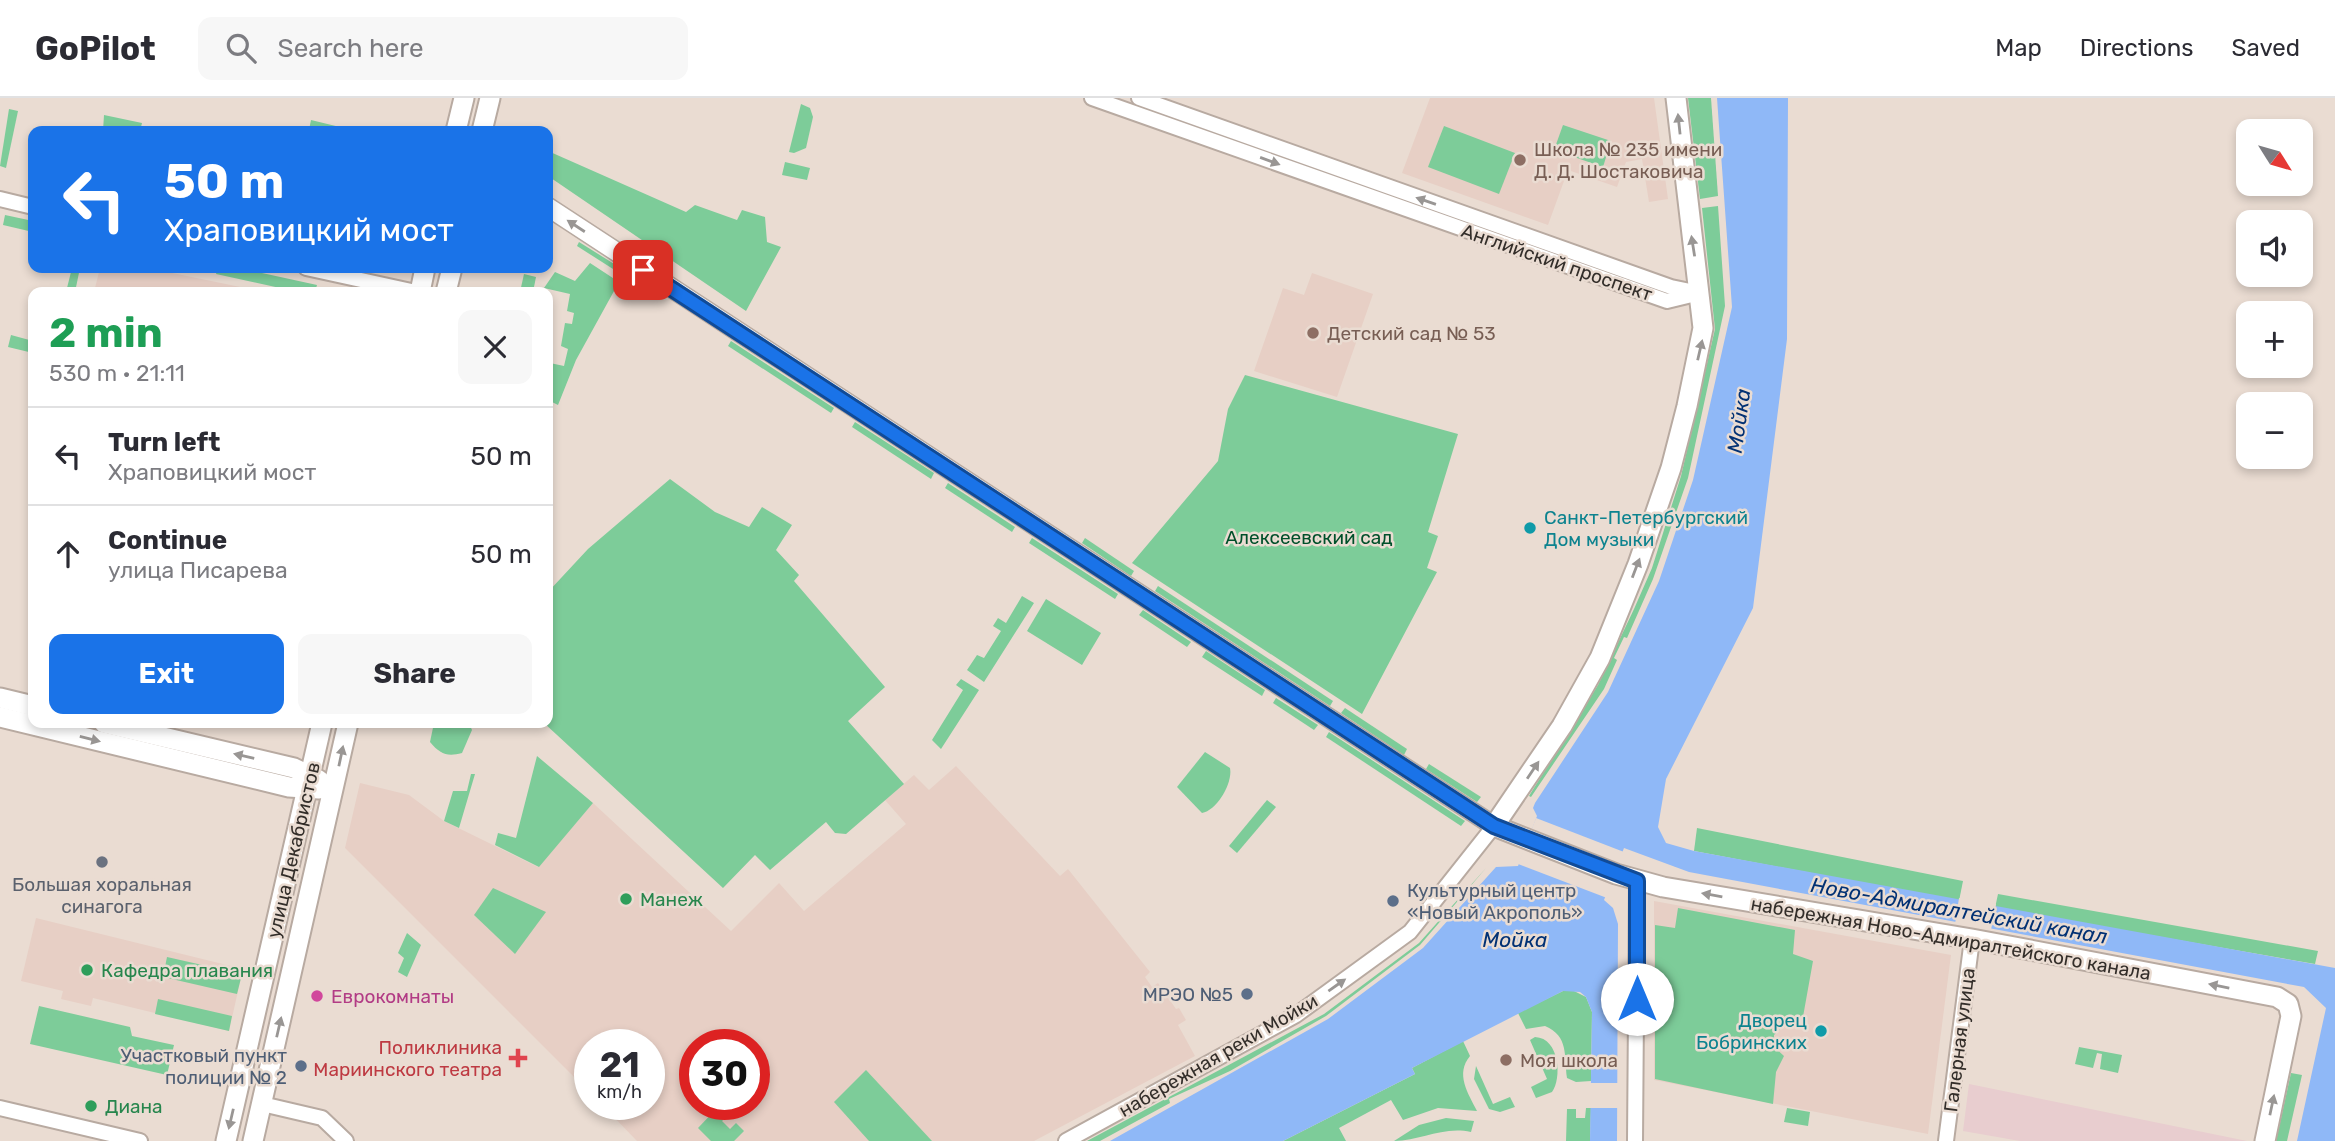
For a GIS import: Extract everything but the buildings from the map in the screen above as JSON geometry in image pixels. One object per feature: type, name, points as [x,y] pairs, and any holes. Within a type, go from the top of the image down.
[{"type":"main road","points":[[457,126],[464,98]]},
{"type":"main road","points":[[483,126],[490,98]]},
{"type":"main road","name":"набережная реки Мойки","points":[[1494,826],[1589,680],[1639,564],[1671,468],[1703,340],[1700,293],[1676,98]]},
{"type":"main road","points":[[0,698],[28,705]]},
{"type":"main road","points":[[0,717],[28,723]]},
{"type":"main road","points":[[52,728],[308,782]]},
{"type":"main road","points":[[121,728],[334,789]]},
{"type":"main road","name":"улица Декабристов","points":[[226,1141],[320,728]]},
{"type":"main road","name":"улица Декабристов","points":[[253,1141],[347,728]]},
{"type":"main road","name":"набережная Ново-Адмиралтейского канала","points":[[1494,826],[1637,881],[1972,939],[2277,997],[2286,1001],[2291,1016],[2265,1141]]},
{"type":"street","name":"Английский проспект","points":[[1092,98],[1667,301],[1700,293]]},
{"type":"street","name":"Английский проспект","points":[[1139,98],[1163,102],[1671,288],[1700,293]]},
{"type":"street","points":[[1156,121],[1163,102]]},
{"type":"street","points":[[0,199],[28,206]]},
{"type":"street","points":[[553,210],[1494,826]]},
{"type":"street","points":[[329,273],[395,287]]},
{"type":"street","name":"набережная реки Мойки","points":[[1066,1141],[1296,1015],[1400,940],[1440,898],[1494,826]]},
{"type":"street","points":[[1635,1141],[1637,881]]},
{"type":"street","name":"Галерная улица","points":[[1946,1141],[1972,939]]},
{"type":"street","points":[[262,1104],[322,1118],[346,1141]]},
{"type":"street","points":[[0,1108],[140,1141]]},
{"type":"shaded area","name":"Школа № 235 имени Д. Д. Шостаковича","points":[[1430,98],[1654,98],[1668,199],[1649,202],[1642,159],[1626,162],[1617,187],[1568,170],[1548,225],[1402,173]]},
{"type":"shaded area","points":[[99,273],[172,273],[241,287],[95,287]]},
{"type":"shaded area","name":"Детский сад № 53","points":[[1312,273],[1373,294],[1337,397],[1254,371],[1283,288],[1304,295]]},
{"type":"shaded area","points":[[956,766],[1060,876],[1068,869],[1150,972],[1145,977],[1152,987],[1158,983],[1176,1009],[1179,1008],[1186,1020],[1178,1025],[1195,1056],[1034,1141],[637,1141],[617,1120],[665,1120],[665,1029],[574,1029],[574,1077],[345,848],[360,783],[409,795],[444,821],[538,867],[593,803],[731,931],[779,883],[804,911],[906,824],[885,800],[914,775],[929,790]]},
{"type":"shaded area","points":[[1654,901],[1951,955],[1928,1134],[1654,1080]]},
{"type":"shaded area","points":[[36,918],[243,969],[229,1031],[93,998],[91,1006],[61,999],[63,991],[21,981]]},
{"type":"shaded area","points":[[1969,1084],[2247,1141],[2020,1141],[1963,1131]]},
{"type":"green space","points":[[1688,98],[1711,98],[1718,196],[1700,199]]},
{"type":"green space","points":[[801,104],[810,108],[813,117],[806,148],[794,153],[789,152]]},
{"type":"green space","points":[[9,109],[18,111],[6,168],[0,166]]},
{"type":"green space","points":[[104,115],[142,123],[141,126],[103,126]]},
{"type":"green space","points":[[311,120],[336,126],[310,126]]},
{"type":"green space","points":[[1563,125],[1611,141],[1603,167],[1554,150]]},
{"type":"green space","points":[[1444,126],[1515,153],[1499,194],[1428,167]]},
{"type":"green space","points":[[553,153],[686,212],[695,205],[737,220],[742,210],[765,217],[767,242],[781,247],[746,311],[553,179]]},
{"type":"green space","points":[[785,162],[810,168],[807,180],[782,175]]},
{"type":"green space","points":[[1718,206],[1725,306],[1688,478],[1653,579],[1627,638],[1624,637],[1614,658],[1617,660],[1604,689],[1531,797],[1529,796],[1598,685],[1652,568],[1681,476],[1715,329],[1702,208]]},
{"type":"green space","points":[[5,215],[28,220],[28,231],[3,225]]},
{"type":"green space","points":[[579,242],[627,272],[624,276],[577,246]]},
{"type":"green space","points":[[590,263],[619,282],[576,360],[558,405],[553,402],[553,364],[564,366],[568,349],[561,346],[565,323],[572,324],[574,313],[567,311],[570,294],[553,290],[553,287],[545,287],[555,272],[575,281]]},
{"type":"green space","points":[[71,273],[79,273],[76,287],[67,287]]},
{"type":"green space","points":[[262,273],[317,285],[275,287],[216,274]]},
{"type":"green space","points":[[524,274],[536,277],[534,287],[521,287]]},
{"type":"green space","points":[[11,335],[28,340],[28,352],[8,347]]},
{"type":"green space","points":[[731,341],[834,408],[831,413],[728,346]]},
{"type":"green space","name":"Алексеевский сад","points":[[1245,375],[1458,434],[1428,532],[1438,536],[1427,568],[1437,572],[1362,714],[1132,563],[1218,461],[1228,409]]},
{"type":"green space","points":[[855,422],[934,473],[931,479],[852,427]]},
{"type":"green space","points":[[670,479],[715,512],[749,527],[762,507],[792,525],[776,550],[799,575],[794,581],[885,687],[848,721],[904,784],[846,834],[835,833],[826,822],[770,870],[755,855],[723,888],[549,728],[553,728],[553,587],[588,549]]},
{"type":"green space","points":[[948,483],[1015,527],[1012,532],[945,488]]},
{"type":"green space","points":[[1032,538],[1118,594],[1115,599],[1029,543]]},
{"type":"green space","points":[[1085,538],[1134,571],[1131,576],[1082,543]]},
{"type":"green space","points":[[1158,586],[1333,701],[1330,706],[1155,591]]},
{"type":"green space","points":[[1022,596],[1034,603],[984,682],[967,670],[977,655],[984,658],[1001,631],[993,626],[998,618],[1006,623]]},
{"type":"green space","points":[[1046,599],[1101,633],[1082,665],[1027,631]]},
{"type":"green space","points":[[1143,610],[1191,642],[1187,647],[1139,615]]},
{"type":"green space","points":[[1206,651],[1265,690],[1262,696],[1202,657]]},
{"type":"green space","points":[[961,679],[979,690],[941,749],[932,740],[963,690],[956,685]]},
{"type":"green space","points":[[1276,698],[1318,725],[1314,730],[1273,703]]},
{"type":"green space","points":[[1345,708],[1407,749],[1404,755],[1341,713]]},
{"type":"green space","points":[[433,728],[472,730],[462,753],[452,755],[441,752],[430,742]]},
{"type":"green space","points":[[1329,732],[1465,821],[1461,826],[1326,737]]},
{"type":"green space","points":[[1205,752],[1230,768],[1230,774],[1218,801],[1202,813],[1177,787]]},
{"type":"green space","points":[[537,756],[593,803],[539,867],[495,845],[498,833],[516,838]]},
{"type":"green space","points":[[1429,764],[1481,797],[1477,802],[1426,769]]},
{"type":"green space","points":[[471,774],[475,774],[459,828],[444,821],[453,791],[467,791]]},
{"type":"green space","points":[[1267,800],[1276,807],[1237,853],[1229,846]]},
{"type":"green space","points":[[1697,828],[1963,881],[1959,901],[1694,851]]},
{"type":"green space","points":[[1486,868],[1420,945],[1326,1016],[1230,1071],[1169,1099],[1170,1103],[1100,1141],[1087,1141],[1324,1014],[1419,943]]},
{"type":"green space","points":[[493,888],[546,912],[515,954],[474,915]]},
{"type":"green space","points":[[1998,894],[2318,951],[2315,964],[1995,908]]},
{"type":"green space","points":[[1678,908],[1795,930],[1793,954],[1813,961],[1801,1028],[1782,1027],[1774,1035],[1774,1047],[1784,1056],[1776,1072],[1773,1104],[1655,1079],[1655,925],[1675,928]]},
{"type":"green space","points":[[407,933],[421,945],[407,977],[398,972],[404,958],[398,953]]},
{"type":"green space","points":[[167,957],[242,974],[237,994],[163,977]]},
{"type":"green space","points":[[1572,990],[1586,997],[1592,1012],[1591,1081],[1576,1082],[1567,1078],[1564,1048],[1558,1035],[1545,1026],[1526,1029],[1518,1013],[1563,991]]},
{"type":"green space","points":[[158,999],[232,1016],[229,1031],[155,1014]]},
{"type":"green space","points":[[39,1006],[130,1027],[132,1036],[174,1045],[167,1075],[30,1044]]},
{"type":"green space","points":[[1535,1037],[1550,1044],[1558,1069],[1552,1092],[1536,1098],[1531,1087],[1547,1079],[1530,1040]]},
{"type":"green space","points":[[1463,1041],[1470,1056],[1464,1070],[1464,1084],[1477,1111],[1438,1108],[1403,1120],[1391,1100],[1339,1128],[1346,1141],[1283,1141],[1415,1074],[1412,1068]]},
{"type":"green space","points":[[2079,1047],[2122,1055],[2118,1073],[2100,1069],[2102,1054],[2097,1053],[2093,1068],[2075,1064]]},
{"type":"green space","points":[[1476,1066],[1493,1104],[1510,1097],[1515,1107],[1500,1112],[1489,1109],[1474,1079]]},
{"type":"green space","points":[[866,1070],[932,1141],[869,1141],[834,1102]]},
{"type":"green space","points":[[2291,1073],[2302,1075],[2287,1141],[2276,1141]]},
{"type":"green space","points":[[1586,1108],[1591,1108],[1590,1141],[1566,1141],[1567,1109],[1576,1109],[1576,1118],[1585,1118]]},
{"type":"green space","points":[[1787,1108],[1810,1112],[1808,1126],[1784,1122]]},
{"type":"green space","points":[[1446,1118],[1474,1121],[1471,1132],[1441,1132],[1394,1141],[1419,1125]]},
{"type":"green space","points":[[706,1120],[723,1120],[730,1129],[736,1123],[744,1131],[734,1141],[711,1141],[698,1128]]},
{"type":"water","name":"Мойка","points":[[1717,98],[1788,98],[1787,339],[1753,608],[1666,779],[1658,827],[1666,843],[1694,851],[2335,968],[2335,1141],[2297,1141],[2326,1008],[2304,987],[1689,872],[1624,848],[1604,900],[1613,908],[1618,924],[1617,1141],[1590,1141],[1592,1012],[1586,997],[1580,992],[1563,991],[1412,1068],[1415,1074],[1283,1141],[1110,1141],[1328,1019],[1423,948],[1496,867],[1518,866],[1537,816],[1533,808],[1535,803],[1608,692],[1659,581],[1693,480],[1732,307]]},
{"type":"pier","points":[[1536,818],[1624,852],[1607,898],[1518,864]]},
{"type":"pier","points":[[1959,898],[1996,904],[1991,930],[1955,924]]},
{"type":"pier","points":[[1588,1083],[1619,1083],[1619,1108],[1588,1108]]},
{"type":"place","name":"Школа № 235 имени Д. Д. Шостаковича","points":[[1520,160]]},
{"type":"place","name":"Детский сад № 53","points":[[1313,333]]},
{"type":"place","name":"Санкт-Петербургский Дом музыки","points":[[1530,528]]},
{"type":"place","name":"Большая хоральная синагога","points":[[102,862]]},
{"type":"place","name":"Манеж","points":[[626,899]]},
{"type":"place","name":"Культурный центр «Новый Акрополь»","points":[[1393,901]]},
{"type":"place","name":"Кафедра плавания","points":[[87,970]]},
{"type":"place","name":"МРЭО №5","points":[[1247,994]]},
{"type":"place","name":"Еврокомнаты","points":[[317,996]]},
{"type":"place","name":"Дворец Бобринских","points":[[1821,1031]]},
{"type":"place","name":"Поликлиника Мариинского театра","points":[[518,1058]]},
{"type":"place","name":"Моя школа","points":[[1506,1060]]},
{"type":"place","name":"Участковый пункт полиции № 2","points":[[301,1066]]},
{"type":"place","name":"Диана","points":[[91,1106]]},
{"type":"route","points":[[643,270],[1494,826],[1637,881],[1637,999]]},
{"type":"water label","name":"Ново-Адмиралтейский канал","points":[[1959,911]]}]
